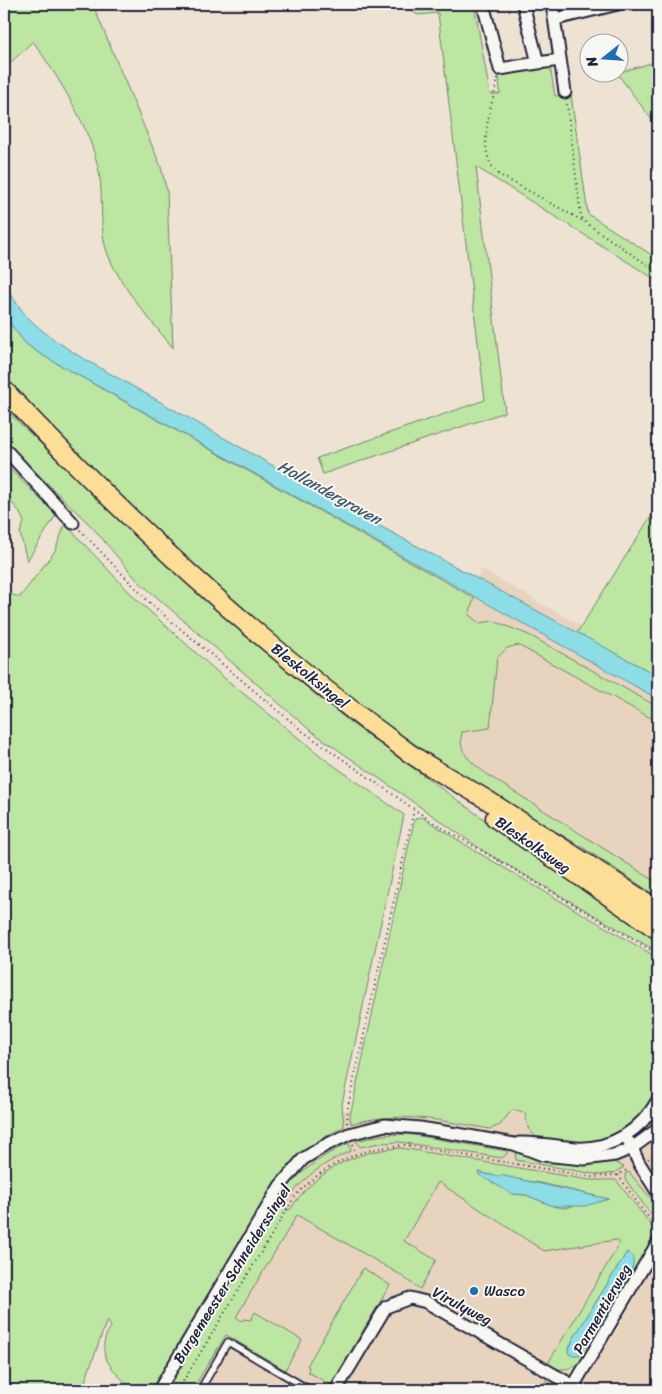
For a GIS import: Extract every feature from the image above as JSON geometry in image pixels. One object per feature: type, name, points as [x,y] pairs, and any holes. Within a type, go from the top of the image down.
[{"type":"main road","name":"Bleskolksingel","points":[[4,390],[77,467],[212,593],[335,696],[411,754],[658,910]]},
{"type":"main road","name":"Bleskolksweg","points":[[411,754],[488,814],[658,930]]},
{"type":"street","points":[[483,4],[500,68],[560,60]]},
{"type":"street","points":[[523,4],[538,63]]},
{"type":"street","points":[[552,4],[556,19],[565,92]]},
{"type":"street","points":[[556,19],[618,4]]},
{"type":"street","points":[[4,448],[73,523]]},
{"type":"street","name":"Burgemeester Schneiderssingel","points":[[514,1144],[536,1142],[576,1148],[593,1148],[605,1145],[626,1136],[643,1121],[658,1100]]},
{"type":"street","name":"Burgemeester Schneiderssingel","points":[[159,1390],[280,1186],[303,1159],[324,1146],[349,1134],[389,1125],[420,1128],[514,1144],[542,1155],[584,1159],[615,1155],[632,1148],[658,1129]]},
{"type":"street","points":[[626,1136],[639,1163],[658,1192]]},
{"type":"street","name":"Parmentierweg","points":[[572,1388],[658,1242]]},
{"type":"street","name":"Virulyweg","points":[[341,1389],[386,1307],[410,1298],[426,1302],[572,1388]]},
{"type":"lane","points":[[200,1390],[228,1342],[310,1390]]},
{"type":"path","points":[[500,68],[487,134],[486,153],[490,166],[498,174],[586,223],[658,272]]},
{"type":"path","points":[[565,92],[580,213],[586,223]]},
{"type":"path","points":[[73,523],[152,604],[301,730],[414,809],[658,954]]},
{"type":"path","points":[[355,1154],[346,1119],[348,1106],[414,809]]},
{"type":"path","name":"Burgemeester Schneiderssingel","points":[[178,1390],[294,1196],[312,1178],[335,1162],[376,1148],[405,1145],[592,1177],[618,1175],[658,1153]]},
{"type":"path","points":[[618,1175],[644,1212],[658,1228]]},
{"type":"shaded area","points":[[481,569],[658,670],[658,898],[422,741]]},
{"type":"shaded area","points":[[464,1101],[635,1110],[658,1166],[658,1212],[562,1390],[134,1390],[296,1114]]},
{"type":"shaded area","points":[[658,1251],[658,1390],[579,1390],[621,1322]]},
{"type":"green space","points":[[4,4],[96,4],[93,5],[161,167],[167,192],[173,348],[129,292],[108,255],[103,235],[99,172],[95,155],[81,120],[63,87],[33,41],[4,69]]},
{"type":"green space","points":[[408,4],[474,4],[490,94],[500,94],[499,73],[550,66],[555,96],[571,95],[588,214],[658,259],[658,281],[476,167],[505,412],[323,474],[317,458],[485,400],[438,13],[418,15],[410,10]]},
{"type":"green space","points":[[658,61],[658,128],[624,82],[630,82],[630,69]]},
{"type":"green space","points":[[4,316],[26,344],[42,355],[474,598],[469,615],[479,623],[494,621],[529,635],[658,707],[658,722],[518,645],[507,648],[497,658],[490,728],[462,732],[461,740],[464,753],[468,758],[491,777],[658,883],[658,897],[579,845],[461,777],[313,672],[147,524],[4,380]]},
{"type":"green space","points":[[4,408],[136,536],[308,688],[351,723],[557,872],[658,940],[658,952],[485,852],[311,731],[137,580],[93,528],[4,441]]},
{"type":"green space","points":[[4,463],[56,515],[27,561],[20,533],[24,522],[19,511],[4,494]]},
{"type":"green space","points":[[658,505],[658,676],[577,633]]},
{"type":"green space","points":[[65,524],[136,599],[223,677],[326,760],[404,815],[342,1104],[344,1127],[307,1150],[276,1181],[151,1390],[134,1390],[119,1377],[108,1362],[104,1345],[111,1327],[107,1320],[82,1390],[4,1390],[4,593],[20,597],[55,551]]},
{"type":"green space","points":[[422,817],[477,852],[658,958],[658,1092],[645,1114],[617,1135],[587,1145],[550,1141],[536,1137],[528,1128],[525,1113],[512,1110],[500,1125],[490,1129],[437,1120],[403,1117],[368,1120],[351,1124],[350,1116],[414,821],[416,818]]},
{"type":"green space","points":[[408,1134],[507,1151],[507,1154],[502,1158],[400,1142],[360,1147],[356,1141],[382,1135]]},
{"type":"green space","points":[[349,1143],[351,1151],[312,1173],[296,1189],[284,1207],[290,1210],[311,1184],[338,1165],[368,1153],[401,1148],[589,1180],[616,1180],[652,1226],[655,1232],[654,1238],[582,1361],[570,1368],[561,1369],[547,1365],[620,1243],[616,1240],[544,1251],[438,1182],[404,1241],[436,1260],[420,1289],[399,1274],[297,1215],[236,1317],[242,1321],[244,1319],[251,1320],[255,1312],[302,1340],[285,1370],[226,1335],[192,1390],[164,1390],[286,1189],[307,1168]],"holes":[[[479,1172],[541,1183],[608,1199],[564,1208],[553,1206],[526,1195],[512,1194]],[[627,1252],[631,1271],[610,1305],[571,1355],[568,1351],[573,1339]]]},
{"type":"green space","points":[[515,1153],[552,1160],[614,1162],[624,1167],[614,1173],[600,1175],[516,1160]]},
{"type":"green space","points":[[629,1172],[658,1207],[658,1224],[625,1179],[625,1174]]},
{"type":"green space","points":[[363,1268],[390,1285],[331,1385],[308,1372],[309,1367],[307,1366]]},
{"type":"green space","points":[[547,1379],[555,1390],[539,1390]]},
{"type":"water","points":[[4,280],[10,293],[26,315],[55,340],[79,356],[378,525],[658,676],[658,699],[42,355],[26,344],[4,316]]},
{"type":"water","points":[[478,1172],[499,1177],[500,1175],[609,1199],[585,1206],[553,1206],[526,1195],[512,1194],[479,1175]]},
{"type":"water","points":[[627,1252],[633,1258],[631,1271],[579,1355],[570,1355],[568,1352],[573,1339]]},
{"type":"place","name":"Wasco","points":[[474,1291]]},
{"type":"water label","name":"Hollandergraven","points":[[330,492]]}]
